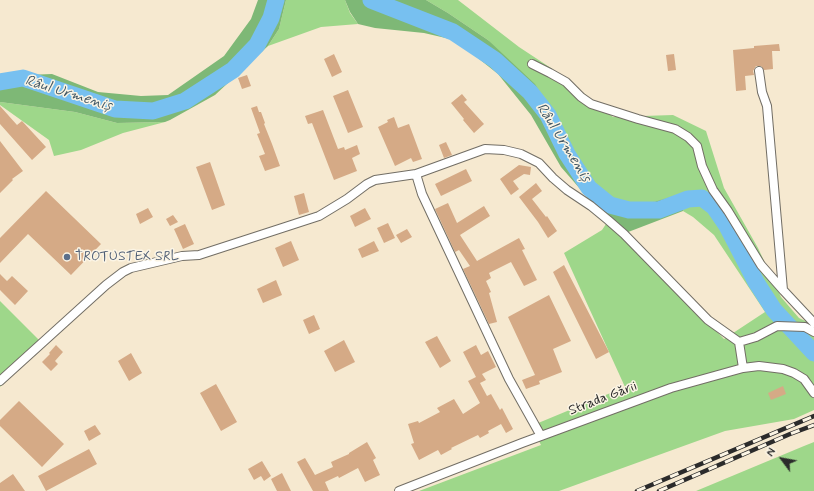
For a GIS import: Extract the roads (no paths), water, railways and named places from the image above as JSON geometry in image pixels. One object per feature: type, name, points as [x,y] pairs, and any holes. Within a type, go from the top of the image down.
[{"type":"street","points":[[532,64],[566,82],[581,97],[591,104],[675,129],[688,137],[697,146],[702,166],[714,190],[761,265],[814,323]]},
{"type":"street","points":[[759,71],[762,92],[767,106],[783,290]]},
{"type":"street","points":[[0,380],[106,286],[123,272],[131,268],[182,256],[199,255],[319,216],[375,180],[416,174],[485,149],[504,150],[521,154],[539,163],[567,190],[591,206],[608,220],[624,234],[708,320],[739,342],[743,368]]},
{"type":"street","points":[[416,174],[422,194],[505,372],[541,436]]},
{"type":"street","points":[[739,342],[756,337],[777,326],[806,327],[814,332]]},
{"type":"street","name":"Strada Gării","points":[[399,491],[671,388],[743,368],[753,366],[783,369],[794,373],[804,380],[814,392]]},
{"type":"waterway","name":"Râul Urmeniș","points":[[0,82],[23,78],[115,109],[153,111],[185,101],[233,70],[257,45],[271,18],[276,0]]},
{"type":"waterway","name":"Râul Urmeniș","points":[[371,0],[453,32],[495,60],[530,92],[548,115],[567,154],[589,188],[610,205],[629,210],[659,210],[688,199],[702,198],[714,207],[727,226],[756,282],[774,310],[814,353]]},
{"type":"railway","points":[[637,491],[814,416]]},
{"type":"railway","points":[[659,491],[814,425]]},
{"type":"place","name":"TROTUSTEX SRL","points":[[67,257]]}]
